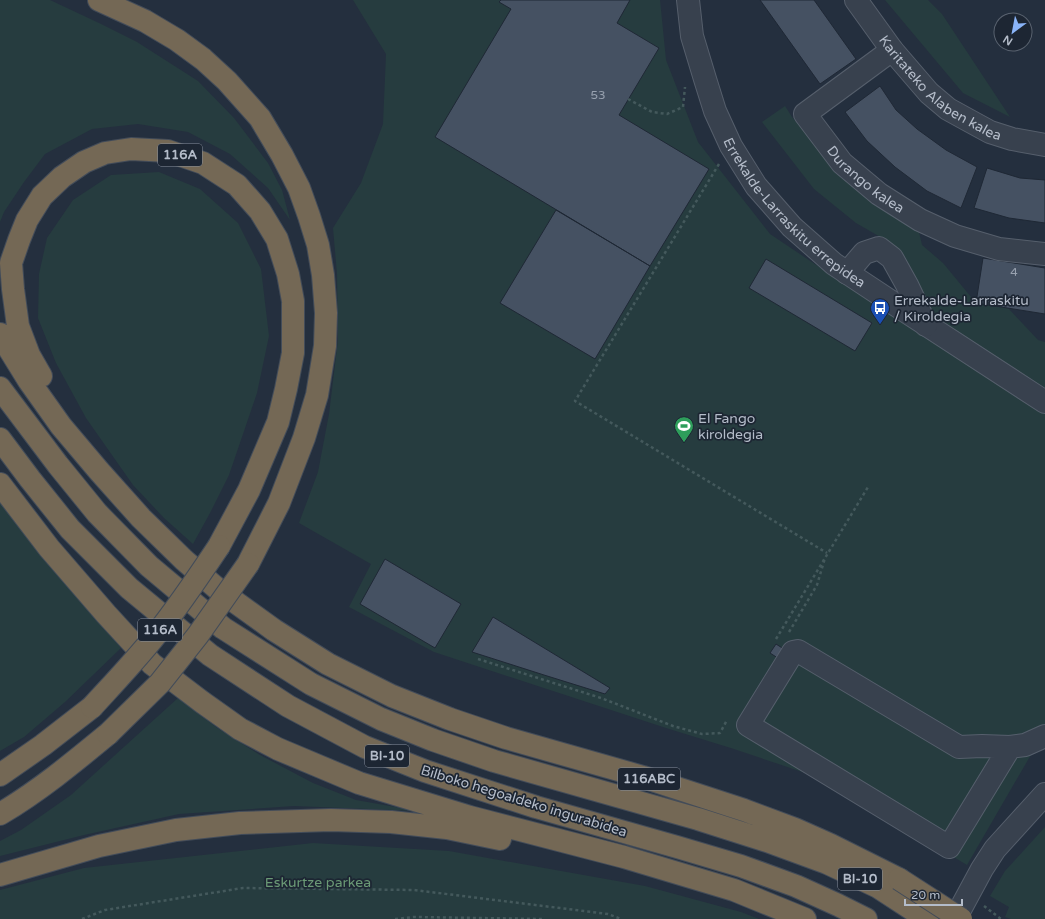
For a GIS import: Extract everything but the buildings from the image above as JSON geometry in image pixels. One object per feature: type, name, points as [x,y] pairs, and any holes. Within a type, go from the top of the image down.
[{"type":"highway","points":[[0,814],[66,769],[108,734],[160,683],[198,635],[248,564],[279,504],[304,438],[318,395],[325,346],[326,313],[323,275],[318,245],[299,188],[282,155],[260,118],[227,81],[204,59],[177,40],[145,21],[99,0]]},
{"type":"highway","name":"116A","points":[[0,775],[43,745],[92,707],[156,636],[219,546],[249,490],[278,422],[293,354],[293,301],[288,274],[277,239],[260,211],[237,185],[203,163],[168,151],[131,149],[105,153],[84,162],[62,177],[42,196],[27,220],[11,263],[18,326],[29,355],[54,399],[99,471]]},
{"type":"highway","points":[[0,334],[28,381],[99,471]]},
{"type":"highway","name":"BI-10","points":[[0,388],[58,465],[97,513],[149,566],[223,628],[311,684],[381,719],[433,740],[494,761],[698,819],[767,841],[827,863],[878,887],[896,888],[927,919]]},
{"type":"highway","name":"Bilboko hegoaldeko ingurabidea","points":[[0,439],[70,529],[129,588],[210,655],[288,706],[365,747],[425,771],[536,807],[677,846],[741,866],[796,886],[866,919]]},
{"type":"highway","name":"116ABC","points":[[99,471],[142,518],[184,560],[220,591],[274,630],[328,664],[392,696],[450,719],[506,738],[643,777],[744,810],[795,829],[830,845],[896,888],[961,919]]},
{"type":"highway","points":[[0,484],[49,548],[152,664],[240,729],[278,749],[359,784],[470,817],[624,857],[734,890],[805,919]]},
{"type":"highway","points":[[0,875],[99,846],[176,830],[240,823],[324,820],[391,822],[447,828],[548,848],[624,857]]},
{"type":"street","name":"Errekalde-Larraskitu errepidea","points":[[688,0],[692,36],[715,111],[730,146],[756,186],[792,227],[834,264],[847,273],[892,304],[926,324],[1045,402]]},
{"type":"street","name":"Karitateko Alaben kalea","points":[[856,0],[892,50],[929,92],[948,109],[990,132],[1012,139],[1045,145]]},
{"type":"street","name":"Durango kalea","points":[[892,50],[805,114],[842,163],[879,194],[920,220],[955,236],[998,249],[1045,254]]},
{"type":"street","points":[[847,273],[864,253],[879,248],[892,258],[926,324]]},
{"type":"street","points":[[1010,747],[949,847],[748,725],[793,652],[798,651],[959,747],[1010,747],[1025,745],[1045,736]]},
{"type":"street","points":[[955,919],[971,888],[995,849],[1045,794]]},
{"type":"path","points":[[628,99],[652,112],[667,114],[683,107],[685,84],[705,79]]},
{"type":"path","points":[[730,146],[575,401],[827,553]]},
{"type":"path","points":[[775,640],[868,487]]},
{"type":"path","points":[[796,651],[783,641],[817,585],[827,553]]},
{"type":"path","points":[[478,660],[601,698],[673,726],[702,734],[720,733],[728,719]]},
{"type":"path","points":[[82,919],[105,910],[243,888],[414,890],[608,914],[621,919]]},
{"type":"path","points":[[396,919],[414,917],[544,919]]},
{"type":"green space","points":[[0,0],[50,0],[137,42],[198,81],[234,118],[268,163],[282,190],[290,220],[268,188],[230,154],[188,132],[138,124],[92,129],[45,154],[4,212],[0,222]]},
{"type":"green space","name":"El Fango kiroldegia","points":[[353,0],[660,0],[666,60],[698,142],[770,234],[879,307],[1045,414],[1045,746],[1032,753],[967,865],[823,779],[434,652],[349,607],[371,564],[299,523],[318,472],[329,414],[338,340],[337,274],[333,228],[361,183],[383,124],[386,54]]},
{"type":"green space","points":[[885,0],[928,0],[942,14],[1010,117],[963,93]]},
{"type":"green space","points":[[785,106],[792,117],[835,168],[879,206],[919,232],[922,245],[943,263],[976,303],[1008,308],[1038,340],[1045,342],[1045,390],[933,318],[889,242],[856,223],[814,189],[762,122]]},
{"type":"green space","points":[[159,172],[200,189],[238,223],[261,269],[269,336],[257,393],[229,475],[193,544],[164,518],[133,485],[86,418],[56,363],[38,318],[39,274],[47,238],[73,200],[111,175]]},
{"type":"green space","points":[[0,500],[63,579],[121,648],[65,702],[24,737],[0,751]]},
{"type":"green space","points":[[178,698],[216,727],[260,755],[313,783],[356,800],[418,811],[294,806],[179,814],[84,835],[0,856],[0,841],[21,830],[71,795]]},
{"type":"green space","points":[[1045,827],[1045,919],[1011,919],[1005,917],[1009,907],[990,896],[1005,871]]},
{"type":"green space","name":"Eskurtze parkea","points":[[313,843],[449,851],[645,886],[741,912],[759,919],[0,919],[0,890],[84,868]]},
{"type":"place","name":"Errekalde-Larraskitu / Kiroldegia","points":[[880,325]]},
{"type":"place","name":"El Fango kiroldegia","points":[[684,443]]}]
